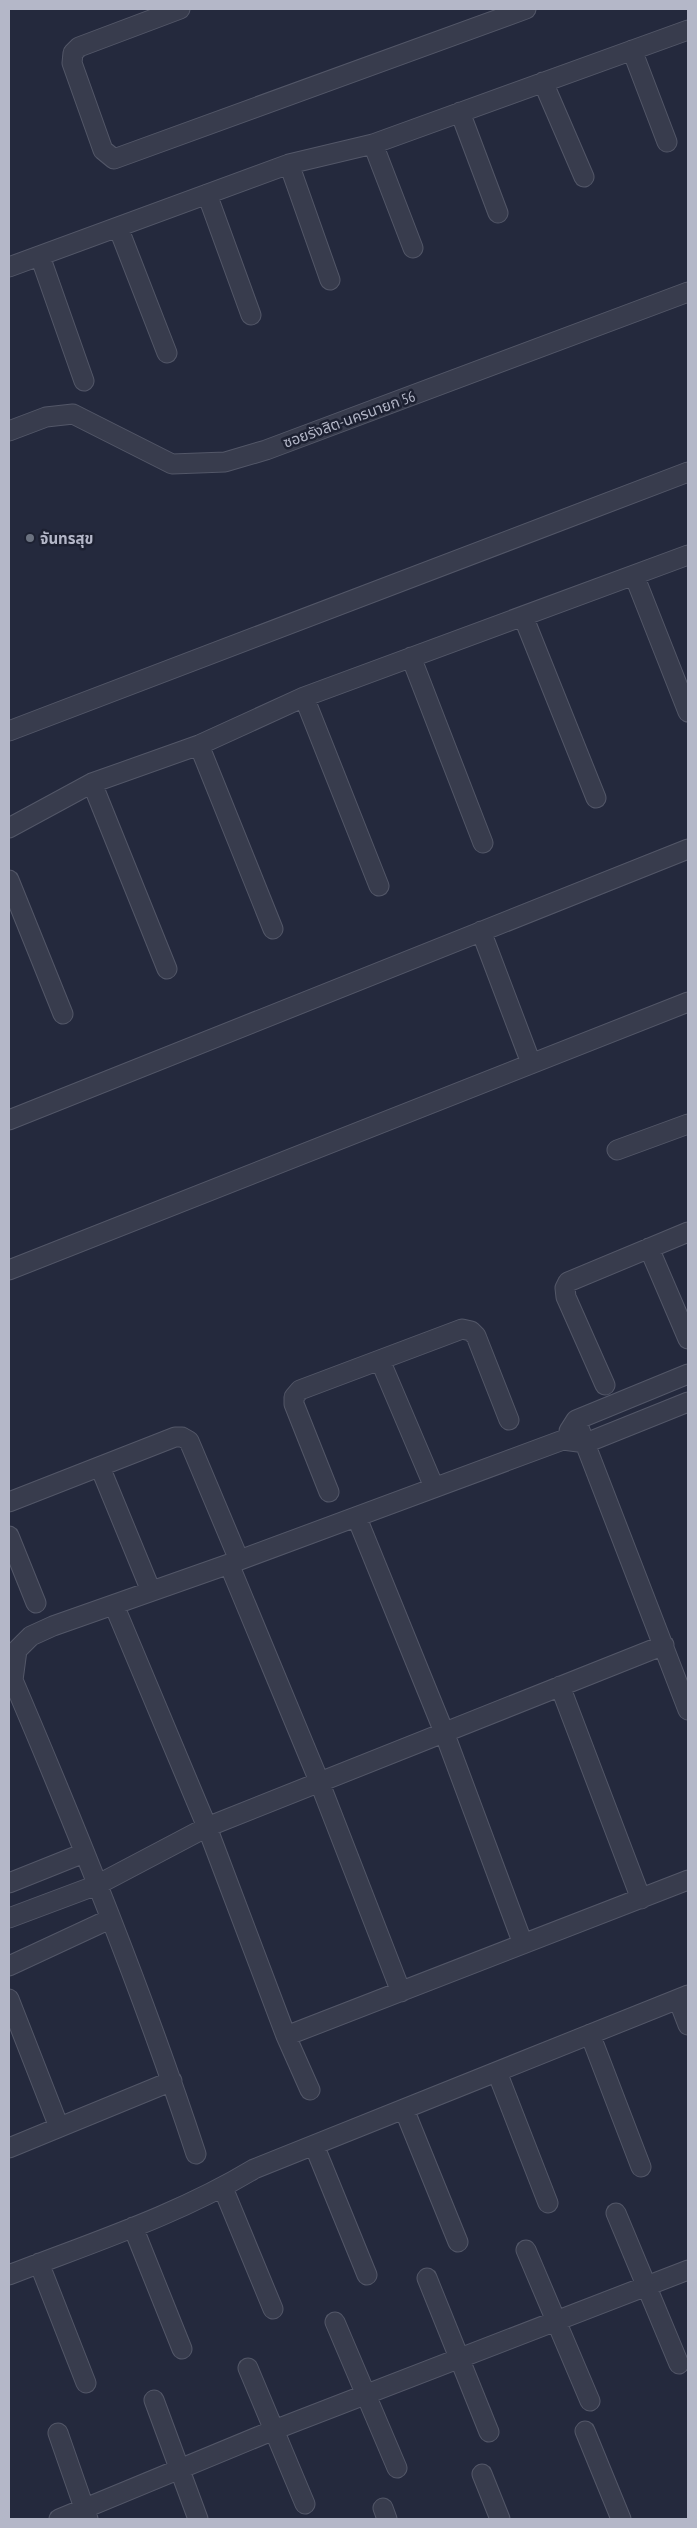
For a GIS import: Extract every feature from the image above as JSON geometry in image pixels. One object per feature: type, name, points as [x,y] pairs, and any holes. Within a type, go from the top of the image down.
[{"type":"street","points":[[180,9],[79,47],[73,53],[72,62],[103,150],[114,159],[496,14],[526,9]]},
{"type":"street","points":[[9,267],[289,164],[373,144],[688,30]]},
{"type":"street","points":[[632,50],[667,142]]},
{"type":"street","points":[[543,82],[584,177]]},
{"type":"street","points":[[460,112],[498,213]]},
{"type":"street","points":[[373,144],[413,248]]},
{"type":"street","points":[[289,164],[330,280]]},
{"type":"street","points":[[207,194],[250,315]]},
{"type":"street","points":[[118,227],[167,353]]},
{"type":"street","points":[[40,256],[84,381]]},
{"type":"street","name":"ซอยรังสิต-นครนายก 56","points":[[9,430],[46,417],[73,414],[172,464],[225,462],[266,450],[688,292]]},
{"type":"street","points":[[9,731],[688,472]]},
{"type":"street","points":[[9,828],[92,783],[199,745],[304,697],[688,555]]},
{"type":"street","points":[[634,575],[688,712]]},
{"type":"street","points":[[523,616],[596,798]]},
{"type":"street","points":[[411,657],[483,843]]},
{"type":"street","points":[[304,697],[379,886]]},
{"type":"street","points":[[199,745],[273,928]]},
{"type":"street","points":[[92,783],[167,969]]},
{"type":"street","points":[[9,1120],[481,930],[688,849]]},
{"type":"street","points":[[9,880],[63,1014]]},
{"type":"street","points":[[481,930],[531,1063]]},
{"type":"street","points":[[9,1270],[688,1002]]},
{"type":"street","points":[[617,1150],[688,1124]]},
{"type":"street","points":[[605,1385],[566,1297],[565,1288],[568,1282],[576,1277],[688,1232]]},
{"type":"street","points":[[649,1248],[688,1339]]},
{"type":"street","points":[[329,1492],[294,1404],[294,1397],[300,1390],[462,1329],[471,1331],[476,1336],[509,1420]]},
{"type":"street","points":[[380,1360],[434,1487]]},
{"type":"street","points":[[563,1440],[576,1420],[688,1374]]},
{"type":"street","points":[[196,2154],[172,2081],[97,1884],[14,1695],[13,1680],[17,1650],[31,1636],[76,1616],[114,1605],[357,1518],[434,1487],[563,1440],[586,1443],[688,1402]]},
{"type":"street","points":[[576,1420],[688,1710]]},
{"type":"street","points":[[9,1502],[175,1437],[182,1437],[188,1441],[401,1992]]},
{"type":"street","points":[[100,1467],[151,1591]]},
{"type":"street","points":[[357,1518],[444,1732],[523,1944]]},
{"type":"street","points":[[9,1536],[36,1603]]},
{"type":"street","points":[[114,1605],[207,1827],[286,2036],[310,2090]]},
{"type":"street","points":[[9,1918],[97,1884],[207,1827],[664,1644]]},
{"type":"street","points":[[560,1686],[641,1899]]},
{"type":"street","points":[[9,1884],[84,1853]]},
{"type":"street","points":[[286,2036],[688,1880]]},
{"type":"street","points":[[9,1966],[110,1919]]},
{"type":"street","points":[[9,2275],[133,2227],[223,2188],[254,2169],[683,1997],[688,2025]]},
{"type":"street","points":[[9,1999],[59,2127]]},
{"type":"street","points":[[590,2034],[641,2166]]},
{"type":"street","points":[[497,2072],[548,2203]]},
{"type":"street","points":[[9,2148],[172,2081]]},
{"type":"street","points":[[404,2109],[458,2242]]},
{"type":"street","points":[[314,2145],[367,2275]]},
{"type":"street","points":[[223,2188],[273,2309]]},
{"type":"street","points":[[616,2213],[679,2364]]},
{"type":"street","points":[[133,2227],[182,2349]]},
{"type":"street","points":[[526,2250],[590,2401]]},
{"type":"street","points":[[39,2263],[86,2383]]},
{"type":"street","points":[[59,2519],[86,2514],[180,2470],[274,2430],[688,2270]]},
{"type":"street","points":[[427,2278],[489,2432]]},
{"type":"street","points":[[335,2322],[397,2468]]},
{"type":"street","points":[[248,2368],[305,2504]]},
{"type":"street","points":[[154,2400],[198,2519]]},
{"type":"street","points":[[585,2431],[621,2519]]},
{"type":"street","points":[[58,2434],[86,2514]]},
{"type":"street","points":[[482,2474],[500,2519]]},
{"type":"place","name":"จันทรสุข","points":[[30,538]]}]
